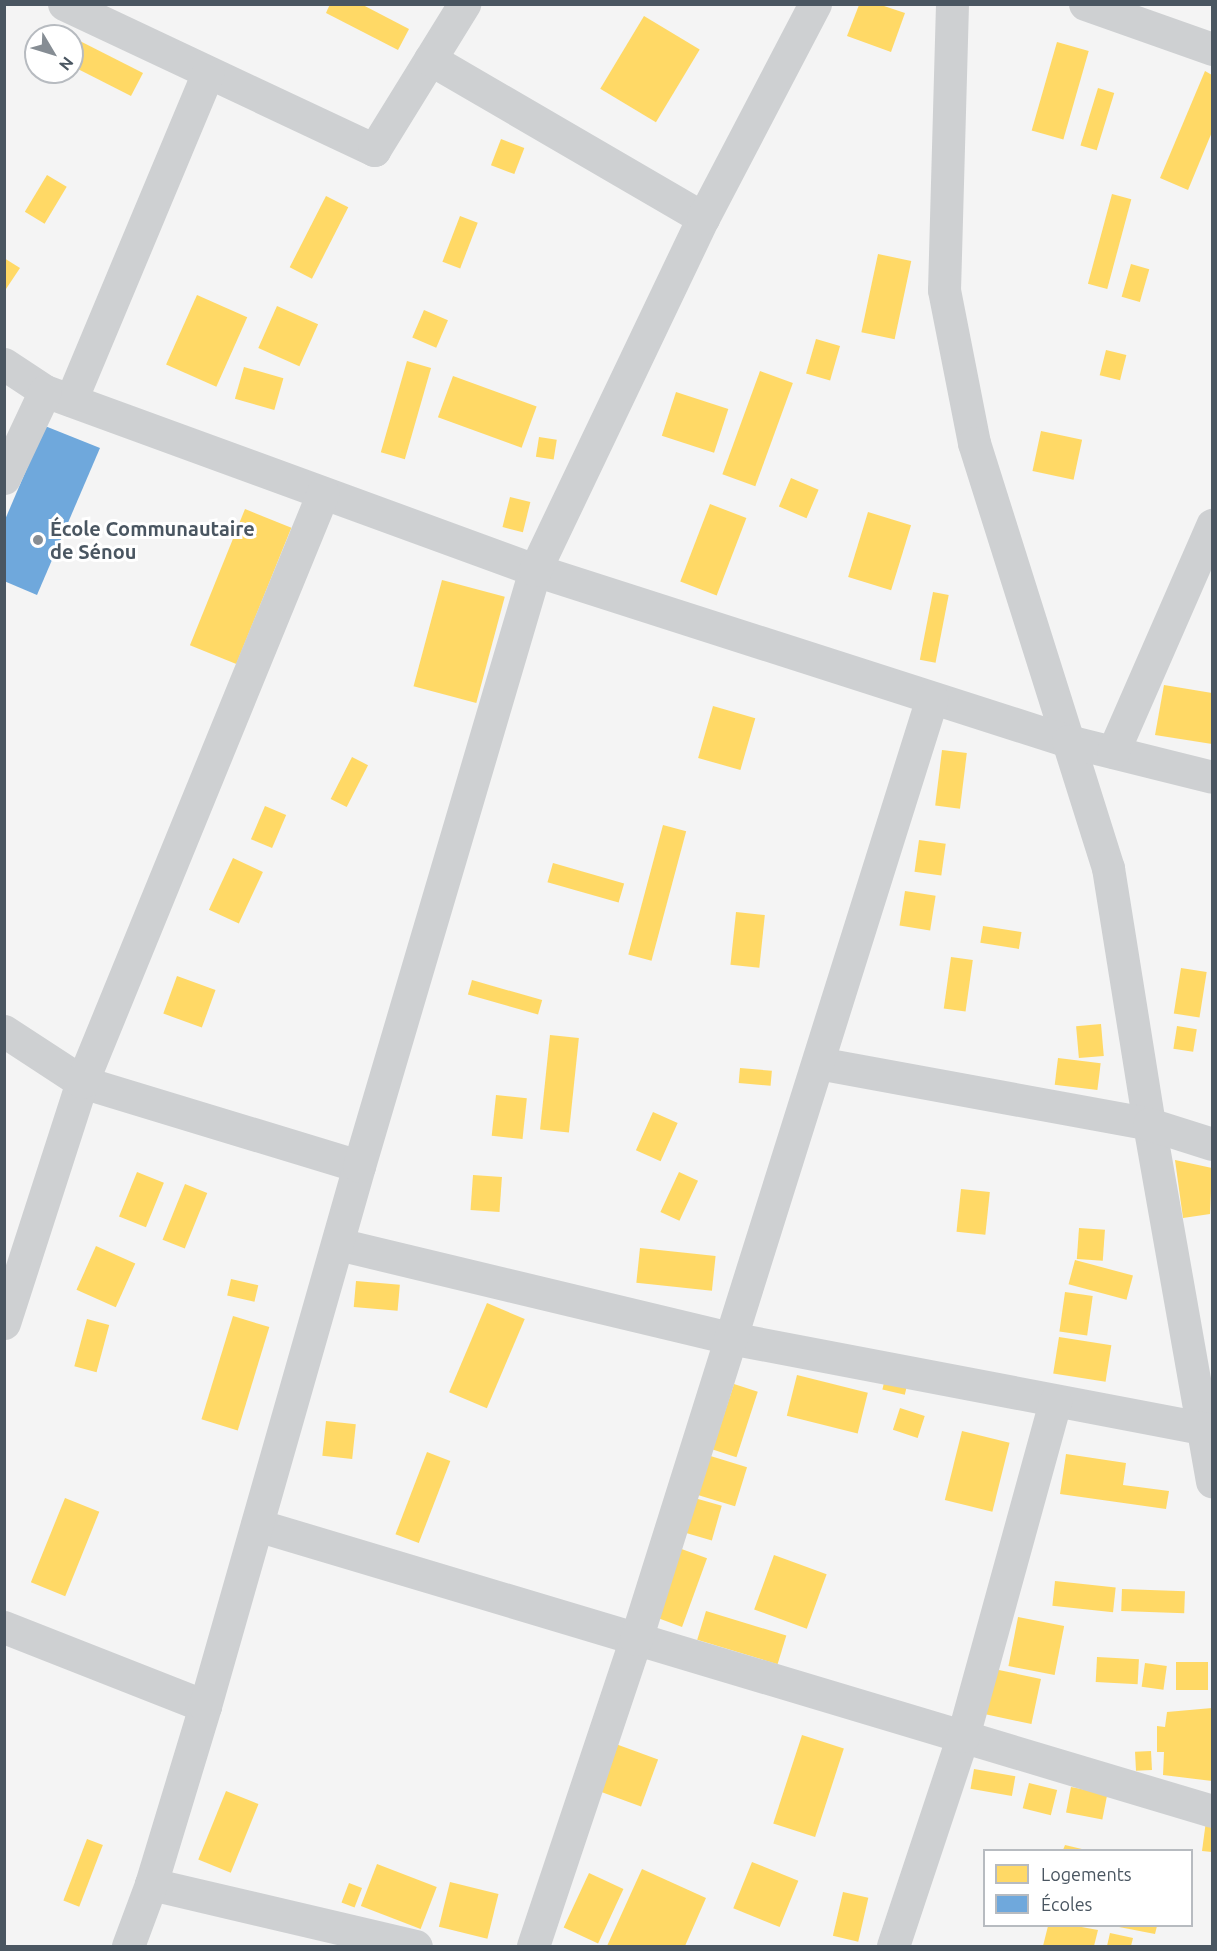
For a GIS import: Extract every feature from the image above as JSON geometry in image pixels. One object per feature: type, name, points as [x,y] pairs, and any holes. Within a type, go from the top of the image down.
[{"type":"street","points":[[64,4],[374,150],[464,4]]},
{"type":"street","points":[[128,1947],[151,1884],[205,1706],[359,1166],[535,570],[703,218],[815,4]]},
{"type":"street","points":[[952,4],[945,290],[974,443],[1108,868],[1149,1124],[1212,1481]]},
{"type":"street","points":[[1085,4],[1212,49]]},
{"type":"street","points":[[430,59],[703,218]]},
{"type":"street","points":[[4,478],[58,395],[208,72]]},
{"type":"street","points":[[4,364],[58,395],[535,570],[1068,741],[1212,777]]},
{"type":"street","points":[[4,1323],[82,1082],[323,493]]},
{"type":"street","points":[[1113,752],[1212,525]]},
{"type":"street","points":[[534,1947],[636,1639],[932,698]]},
{"type":"street","points":[[4,1031],[82,1082],[359,1166]]},
{"type":"street","points":[[818,1063],[1149,1124],[1212,1144]]},
{"type":"street","points":[[338,1244],[730,1338],[1204,1429]]},
{"type":"street","points":[[893,1947],[963,1736],[1055,1401]]},
{"type":"street","points":[[257,1525],[1212,1811]]},
{"type":"street","points":[[4,1627],[205,1706]]},
{"type":"street","points":[[151,1884],[416,1947]]},
{"type":"building: Logements","points":[[330,4],[361,4],[409,29],[398,50],[326,13]]},
{"type":"building: Logements","points":[[859,5],[881,5],[905,13],[891,52],[847,36]]},
{"type":"building: Logements","points":[[644,16],[700,49],[656,122],[600,89]]},
{"type":"building: Logements","points":[[1057,42],[1089,51],[1063,140],[1032,130]]},
{"type":"building: Logements","points":[[84,43],[143,73],[131,96],[84,72]]},
{"type":"building: Logements","points":[[1205,71],[1212,75],[1212,132],[1188,190],[1160,178]]},
{"type":"building: Logements","points":[[1098,88],[1114,93],[1097,150],[1080,145]]},
{"type":"building: Logements","points":[[501,139],[524,148],[514,174],[491,165]]},
{"type":"building: Logements","points":[[47,175],[67,187],[45,224],[25,212]]},
{"type":"building: Logements","points":[[1112,194],[1131,199],[1107,289],[1088,284]]},
{"type":"building: Logements","points":[[326,196],[348,207],[312,279],[290,267]]},
{"type":"building: Logements","points":[[460,216],[478,223],[460,269],[442,262]]},
{"type":"building: Logements","points":[[878,254],[911,261],[895,339],[861,332]]},
{"type":"building: Logements","points":[[4,258],[20,268],[4,292]]},
{"type":"building: Logements","points":[[1131,264],[1149,269],[1140,302],[1122,297]]},
{"type":"building: Logements","points":[[197,295],[247,317],[216,387],[166,364]]},
{"type":"building: Logements","points":[[277,306],[318,324],[299,366],[258,348]]},
{"type":"building: Logements","points":[[424,310],[448,320],[436,348],[412,338]]},
{"type":"building: Logements","points":[[816,339],[840,346],[830,380],[806,374]]},
{"type":"building: Logements","points":[[1106,350],[1126,355],[1120,380],[1100,375]]},
{"type":"building: Logements","points":[[407,361],[431,368],[405,459],[381,452]]},
{"type":"building: Logements","points":[[244,367],[283,378],[274,410],[235,399]]},
{"type":"building: Logements","points":[[760,371],[793,383],[755,486],[722,474]]},
{"type":"building: Logements","points":[[453,376],[537,406],[522,448],[438,417]]},
{"type":"building: Logements","points":[[676,392],[728,409],[714,453],[662,436]]},
{"type":"building: Logements","points":[[1041,431],[1082,440],[1074,480],[1032,471]]},
{"type":"building: Logements","points":[[539,437],[557,440],[554,460],[536,457]]},
{"type":"building: Logements","points":[[791,478],[819,490],[807,518],[779,507]]},
{"type":"building: Logements","points":[[510,497],[530,502],[523,532],[503,527]]},
{"type":"building: Logements","points":[[710,504],[746,518],[717,595],[680,581]]},
{"type":"building: Logements","points":[[245,509],[291,528],[236,664],[190,645]]},
{"type":"building: Logements","points":[[868,512],[911,525],[891,590],[848,577]]},
{"type":"building: Logements","points":[[442,580],[505,597],[476,703],[414,686]]},
{"type":"building: Logements","points":[[933,592],[949,595],[936,663],[920,660]]},
{"type":"building: Logements","points":[[1164,685],[1212,693],[1212,744],[1155,735]]},
{"type":"building: Logements","points":[[713,706],[755,718],[740,770],[698,758]]},
{"type":"building: Logements","points":[[942,750],[967,753],[960,809],[935,806]]},
{"type":"building: Logements","points":[[352,757],[368,765],[347,807],[331,799]]},
{"type":"building: Logements","points":[[265,806],[286,815],[272,848],[251,839]]},
{"type":"building: Logements","points":[[663,825],[686,831],[652,961],[628,954]]},
{"type":"building: Logements","points":[[919,840],[946,844],[941,875],[915,872]]},
{"type":"building: Logements","points":[[233,858],[263,872],[239,924],[209,910]]},
{"type":"building: Logements","points":[[553,863],[624,883],[619,903],[547,882]]},
{"type":"building: Logements","points":[[905,891],[936,896],[930,930],[900,926]]},
{"type":"building: Logements","points":[[736,912],[765,915],[759,968],[730,965]]},
{"type":"building: Logements","points":[[983,926],[1022,932],[1019,949],[980,943]]},
{"type":"building: Logements","points":[[951,957],[973,960],[966,1012],[944,1008]]},
{"type":"building: Logements","points":[[1181,968],[1207,972],[1199,1018],[1174,1013]]},
{"type":"building: Logements","points":[[177,976],[216,990],[202,1028],[163,1014]]},
{"type":"building: Logements","points":[[472,980],[542,1000],[538,1015],[468,994]]},
{"type":"building: Logements","points":[[1101,1024],[1104,1056],[1079,1058],[1076,1026]]},
{"type":"building: Logements","points":[[1177,1026],[1197,1029],[1193,1052],[1173,1049]]},
{"type":"building: Logements","points":[[550,1035],[579,1038],[569,1133],[540,1129]]},
{"type":"building: Logements","points":[[1058,1058],[1101,1063],[1097,1090],[1055,1085]]},
{"type":"building: Logements","points":[[740,1068],[772,1071],[771,1086],[739,1083]]},
{"type":"building: Logements","points":[[496,1095],[527,1098],[523,1139],[492,1136]]},
{"type":"building: Logements","points":[[653,1112],[678,1123],[661,1161],[636,1150]]},
{"type":"building: Logements","points":[[1175,1160],[1212,1168],[1210,1214],[1183,1218]]},
{"type":"building: Logements","points":[[137,1172],[164,1183],[146,1227],[119,1217]]},
{"type":"building: Logements","points":[[679,1172],[698,1181],[679,1221],[660,1212]]},
{"type":"building: Logements","points":[[473,1175],[502,1177],[499,1212],[471,1210]]},
{"type":"building: Logements","points":[[185,1184],[207,1193],[185,1249],[163,1240]]},
{"type":"building: Logements","points":[[961,1189],[990,1192],[985,1235],[957,1232]]},
{"type":"building: Logements","points":[[1079,1228],[1105,1230],[1103,1261],[1077,1259]]},
{"type":"building: Logements","points":[[96,1246],[135,1263],[116,1307],[76,1290]]},
{"type":"building: Logements","points":[[640,1248],[716,1256],[712,1291],[636,1283]]},
{"type":"building: Logements","points":[[1075,1260],[1133,1276],[1126,1300],[1069,1284]]},
{"type":"building: Logements","points":[[231,1279],[258,1285],[254,1302],[227,1296]]},
{"type":"building: Logements","points":[[356,1281],[400,1285],[398,1311],[354,1307]]},
{"type":"building: Logements","points":[[1065,1292],[1093,1296],[1087,1336],[1059,1332]]},
{"type":"building: Logements","points":[[487,1303],[525,1319],[487,1408],[449,1392]]},
{"type":"building: Logements","points":[[233,1316],[269,1327],[238,1430],[201,1419]]},
{"type":"building: Logements","points":[[87,1319],[109,1325],[97,1372],[74,1366]]},
{"type":"building: Logements","points":[[1059,1337],[1111,1345],[1106,1382],[1053,1374]]},
{"type":"building: Logements","points":[[886,1374],[908,1379],[905,1395],[882,1390]]},
{"type":"building: Logements","points":[[797,1375],[868,1393],[858,1433],[787,1416]]},
{"type":"building: Logements","points":[[734,1384],[758,1392],[736,1457],[713,1450]]},
{"type":"building: Logements","points":[[900,1408],[925,1416],[918,1438],[893,1430]]},
{"type":"building: Logements","points":[[326,1421],[356,1424],[352,1459],[322,1456]]},
{"type":"building: Logements","points":[[962,1431],[1010,1443],[992,1512],[945,1500]]},
{"type":"building: Logements","points":[[427,1452],[450,1461],[419,1543],[395,1534]]},
{"type":"building: Logements","points":[[704,1454],[747,1467],[735,1506],[692,1493]]},
{"type":"building: Logements","points":[[1066,1454],[1126,1463],[1123,1485],[1169,1491],[1166,1509],[1060,1494]]},
{"type":"building: Logements","points":[[691,1497],[722,1506],[712,1540],[681,1532]]},
{"type":"building: Logements","points":[[65,1498],[99,1512],[65,1596],[31,1582]]},
{"type":"building: Logements","points":[[676,1547],[707,1558],[682,1627],[651,1616]]},
{"type":"building: Logements","points":[[774,1555],[827,1574],[807,1629],[754,1610]]},
{"type":"building: Logements","points":[[1055,1581],[1116,1587],[1113,1612],[1052,1606]]},
{"type":"building: Logements","points":[[1122,1589],[1185,1591],[1184,1613],[1121,1611]]},
{"type":"building: Logements","points":[[706,1611],[786,1636],[778,1664],[697,1640]]},
{"type":"building: Logements","points":[[1018,1617],[1064,1626],[1055,1675],[1008,1666]]},
{"type":"building: Logements","points":[[1097,1657],[1139,1659],[1138,1684],[1096,1682]]},
{"type":"building: Logements","points":[[1176,1662],[1208,1662],[1208,1690],[1176,1690]]},
{"type":"building: Logements","points":[[1145,1663],[1167,1666],[1163,1690],[1142,1687]]},
{"type":"building: Logements","points":[[994,1669],[1041,1679],[1031,1724],[984,1714]]},
{"type":"building: Logements","points":[[1212,1708],[1212,1781],[1163,1775],[1164,1752],[1157,1752],[1157,1726],[1165,1727],[1167,1712]]},
{"type":"building: Logements","points":[[802,1735],[844,1749],[815,1837],[773,1823]]},
{"type":"building: Logements","points":[[613,1743],[658,1759],[641,1806],[596,1790]]},
{"type":"building: Logements","points":[[1151,1751],[1152,1770],[1136,1771],[1135,1752]]},
{"type":"building: Logements","points":[[974,1769],[1015,1776],[1012,1796],[971,1789]]},
{"type":"building: Logements","points":[[1029,1783],[1057,1790],[1051,1815],[1023,1808]]},
{"type":"building: Logements","points":[[1071,1787],[1107,1794],[1102,1820],[1066,1813]]},
{"type":"building: Logements","points":[[226,1791],[258,1804],[231,1873],[198,1860]]},
{"type":"building: Logements","points":[[1206,1821],[1212,1822],[1212,1852],[1202,1851]]},
{"type":"building: Logements","points":[[87,1839],[103,1845],[79,1907],[63,1901]]},
{"type":"building: Logements","points":[[1065,1845],[1082,1849],[1063,1849]]},
{"type":"building: Logements","points":[[752,1862],[798,1881],[780,1927],[733,1908]]},
{"type":"building: Logements","points":[[377,1864],[437,1887],[421,1929],[361,1906]]},
{"type":"building: Logements","points":[[642,1869],[706,1898],[685,1946],[607,1946]]},
{"type":"building: Logements","points":[[589,1873],[623,1889],[598,1943],[564,1927]]},
{"type":"building: Logements","points":[[450,1882],[499,1894],[487,1939],[439,1927]]},
{"type":"building: Logements","points":[[349,1883],[362,1888],[355,1908],[341,1903]]},
{"type":"building: Logements","points":[[843,1892],[868,1898],[858,1942],[833,1936]]},
{"type":"building: Logements","points":[[1048,1927],[1082,1927],[1098,1930],[1094,1946],[1043,1946]]},
{"type":"building: Logements","points":[[1119,1927],[1157,1927],[1155,1934]]},
{"type":"building: Logements","points":[[1110,1933],[1133,1938],[1131,1946],[1107,1946]]},
{"type":"building: Écoles","points":[[45,426],[100,448],[37,595],[4,581],[4,522]]},
{"type":"place","name":"École Communautaire de Sénou","points":[[38,540]]}]
